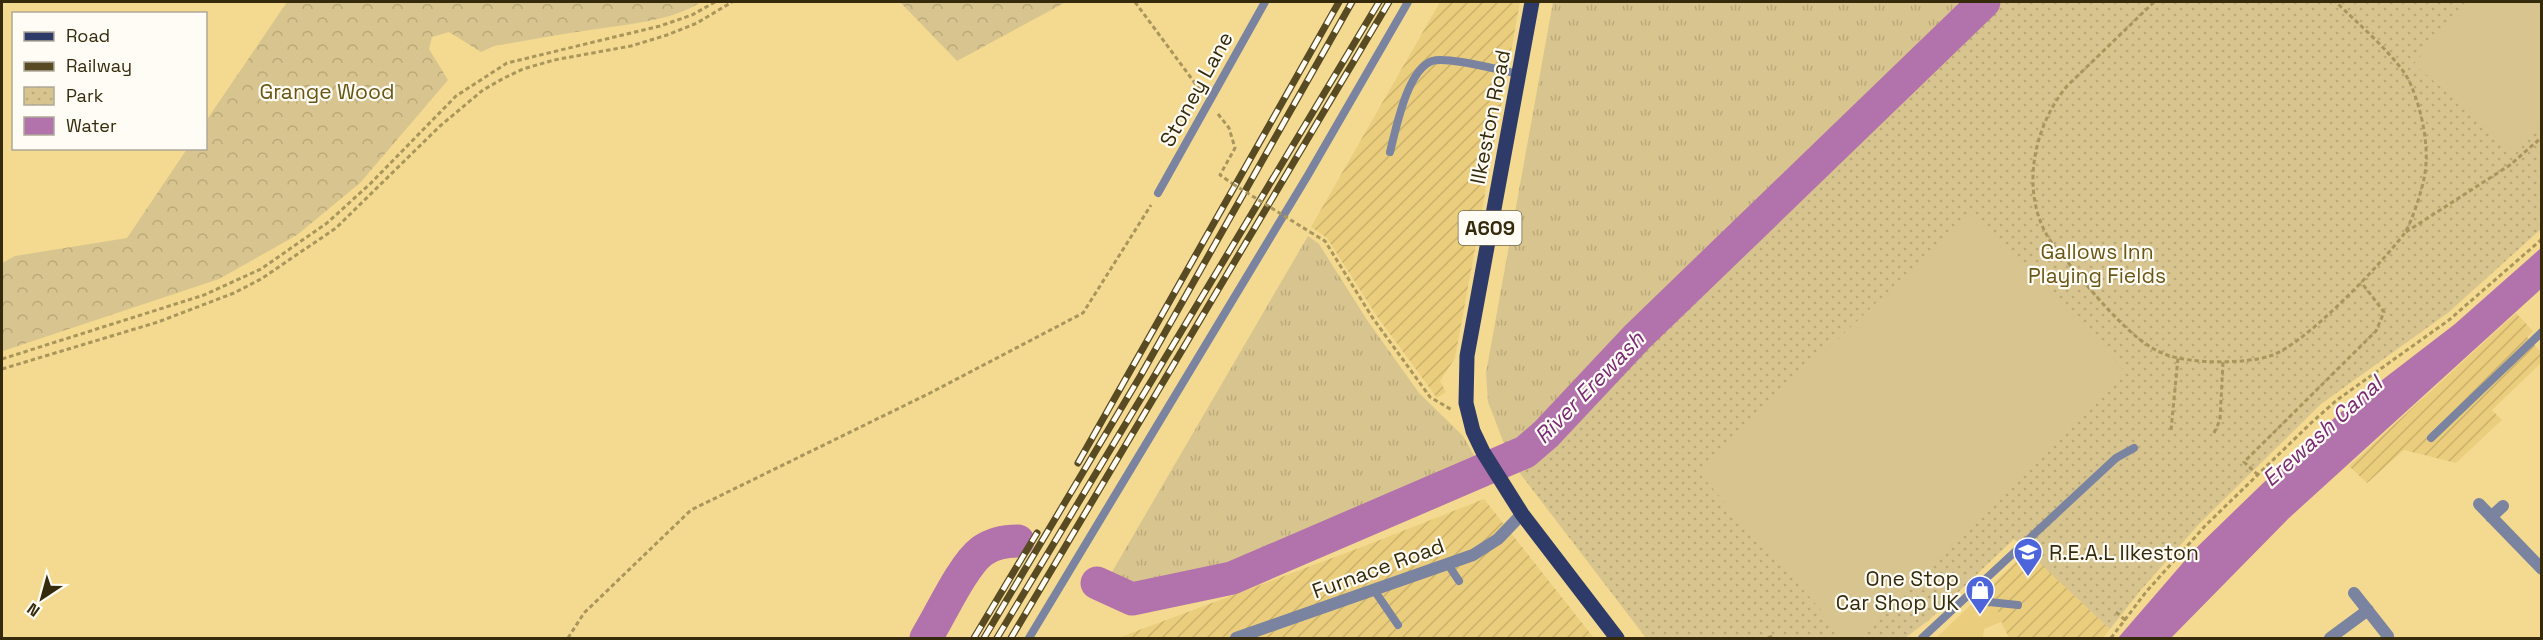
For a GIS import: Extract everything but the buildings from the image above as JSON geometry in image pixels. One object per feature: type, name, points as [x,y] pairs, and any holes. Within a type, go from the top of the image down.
[{"type":"main road","name":"Ilkeston Road","points":[[1522,514],[1483,452],[1468,414],[1465,385],[1467,356],[1532,2]]},
{"type":"main road","name":"A609","points":[[1522,514],[1617,639]]},
{"type":"street","points":[[2479,504],[2541,569]]},
{"type":"street","points":[[2491,517],[2503,506]]},
{"type":"street","name":"Furnace Road","points":[[1236,639],[1484,550],[1498,540],[1522,514]]},
{"type":"street","points":[[2354,593],[2388,636]]},
{"type":"street","points":[[2330,639],[2368,610]]},
{"type":"lane","name":"Stoney Lane","points":[[1158,194],[1265,2]]},
{"type":"lane","points":[[1029,639],[1302,185],[1408,2]]},
{"type":"lane","points":[[1390,152],[1404,101],[1425,65],[1434,60],[1520,74]]},
{"type":"lane","points":[[2431,438],[2541,332]]},
{"type":"lane","points":[[1922,639],[2116,458],[2134,448]]},
{"type":"lane","points":[[1447,563],[1459,581]]},
{"type":"lane","points":[[1374,590],[1398,625]]},
{"type":"lane","points":[[1972,592],[1989,602],[2018,605]]},
{"type":"path","points":[[2,359],[204,295],[237,282],[261,269],[335,215],[370,184],[456,96],[507,63],[660,26],[692,15],[715,2]]},
{"type":"path","points":[[2,369],[198,308],[234,293],[261,279],[336,228],[440,126],[483,90],[523,69],[554,60],[630,46],[667,35],[696,23],[732,2]]},
{"type":"path","points":[[1135,2],[1229,128],[1235,148],[1220,175],[1325,242],[1372,317],[1430,397],[1449,409],[1468,414]]},
{"type":"path","points":[[2154,2],[2054,101],[2043,122],[2033,163],[2034,199],[2047,238],[2118,319],[2148,345],[2165,355],[2223,362],[2269,356],[2283,350],[2301,338],[2361,282],[2405,232],[2510,165],[2541,137]]},
{"type":"path","points":[[2336,2],[2402,70],[2411,84],[2417,102],[2426,159],[2423,183],[2405,232]]},
{"type":"path","points":[[568,639],[584,613],[691,510],[930,393],[1083,313],[1158,194]]},
{"type":"path","points":[[2111,639],[2191,541],[2337,400],[2449,320],[2541,239]]},
{"type":"path","points":[[2258,476],[2244,462],[2376,331],[2384,312],[2361,282]]},
{"type":"path","points":[[33,349],[36,357]]},
{"type":"path","points":[[2171,430],[2178,358]]},
{"type":"path","points":[[2214,433],[2220,420],[2223,362]]},
{"type":"path","points":[[2116,612],[2125,620]]},
{"type":"path","points":[[1768,639],[1773,636]]},
{"type":"shaded area","points":[[1440,2],[1520,2],[1455,358],[1440,381],[1446,392],[1437,398],[1376,315],[1327,238],[1311,227]]},
{"type":"shaded area","points":[[2516,313],[2533,331],[2527,337],[2541,352],[2541,363],[2492,410],[2502,420],[2456,463],[2404,450],[2367,483],[2349,466]]},
{"type":"shaded area","points":[[1484,499],[1594,638],[1118,638],[1367,545]]},
{"type":"shaded area","name":"R.E.A.L Ilkeston","points":[[2027,551],[2110,629],[2103,638],[2009,638],[2001,622],[1984,629],[1983,638],[1936,638]]},
{"type":"shaded area","name":"R.E.A.L Ilkeston","points":[[2027,551],[2110,629],[2103,638],[2009,638],[1997,609],[1974,603]]},
{"type":"green space","name":"Grange Wood","points":[[287,2],[701,2],[689,9],[662,18],[494,46],[481,52],[449,32],[432,37],[429,49],[448,80],[360,183],[297,235],[219,279],[3,351],[2,263],[15,256],[127,238],[186,150],[207,150],[207,120]]},
{"type":"green space","points":[[900,2],[1066,2],[957,61]]},
{"type":"green space","points":[[1553,2],[1970,2],[1627,333],[1553,412],[1537,427],[1505,446],[1488,402],[1486,373]]},
{"type":"green space","name":"Gallows Inn Playing Fields","points":[[1996,2],[2541,2],[2541,229],[2449,312],[2321,404],[2200,523],[2110,629],[2014,539],[1929,620],[1905,638],[1646,638],[1519,472],[1552,450],[1640,352]]},
{"type":"green space","points":[[2469,2],[2541,2],[2541,118],[2514,151],[2414,64]]},
{"type":"green space","points":[[1973,211],[2126,373],[1857,638],[1846,638],[1698,472]]},
{"type":"green space","points":[[1308,236],[1319,244],[1367,320],[1419,393],[1463,436],[1475,457],[1316,532],[1147,592],[1131,589],[1109,577]]},
{"type":"water","name":"Erewash Canal","points":[[2541,248],[2541,289],[2289,518],[2171,638],[2118,638],[2194,550],[2291,456],[2347,407],[2455,324]]},
{"type":"waterway","name":"River Erewash","points":[[1097,583],[1132,599],[1232,578],[1525,452],[1546,434],[1637,337],[1984,2]]},
{"type":"waterway","name":"River Erewash","points":[[926,638],[959,579],[974,558],[995,544],[1018,541]]},
{"type":"railway","points":[[1078,463],[1339,2]]},
{"type":"railway","points":[[984,638],[1141,375],[1352,2]]},
{"type":"railway","points":[[997,638],[1379,2]]},
{"type":"railway","points":[[1011,638],[1389,2]]},
{"type":"railway","points":[[974,638],[1037,533]]},
{"type":"place","name":"R.E.A.L Ilkeston","points":[[2028,578]]},
{"type":"place","name":"One Stop Car Shop UK","points":[[1980,616]]}]
